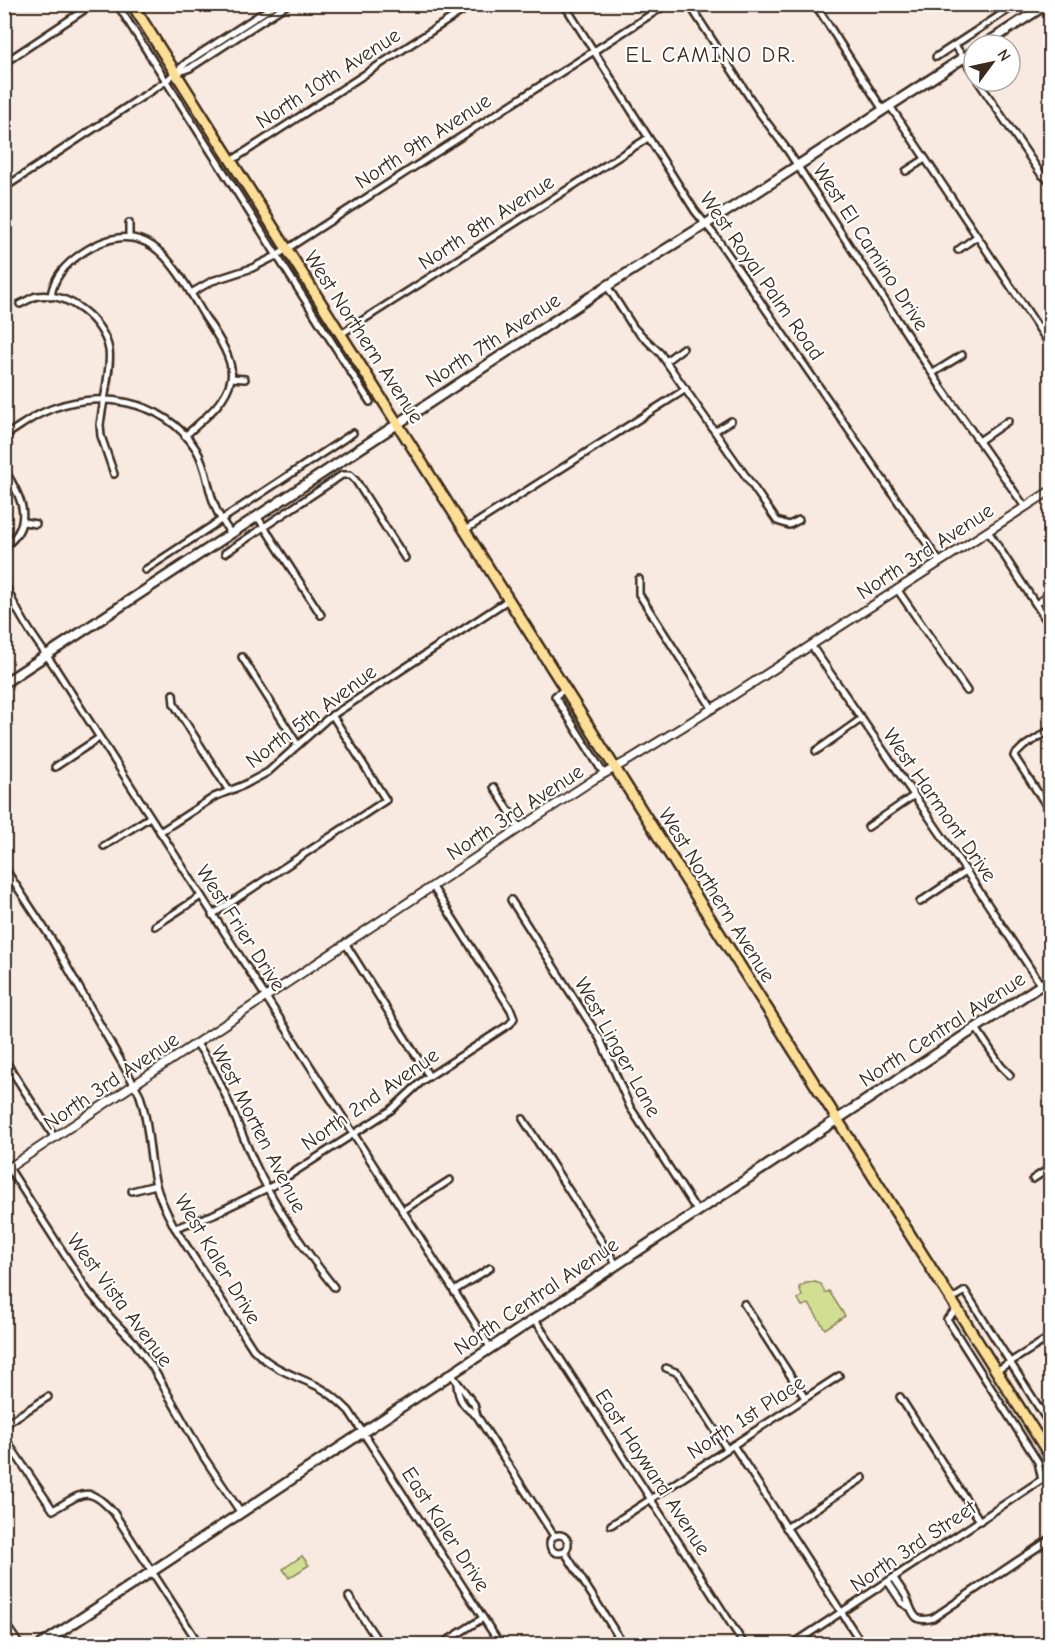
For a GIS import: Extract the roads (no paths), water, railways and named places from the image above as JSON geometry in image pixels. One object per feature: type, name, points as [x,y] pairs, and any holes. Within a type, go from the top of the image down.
[{"type":"main road","name":"West Northern Avenue","points":[[132,4],[954,1305],[996,1371],[1048,1444],[1050,1456]]},
{"type":"main road","points":[[1004,33],[1049,5]]},
{"type":"main road","name":"North 7th Avenue","points":[[4,683],[607,286],[962,59]]},
{"type":"main road","name":"North Central Avenue","points":[[42,1644],[1050,979]]},
{"type":"street","points":[[4,63],[93,4]]},
{"type":"street","name":"West Northern Avenue","points":[[117,4],[370,402]]},
{"type":"street","points":[[176,74],[188,61],[276,4]]},
{"type":"street","points":[[4,188],[176,74],[190,68],[288,4]]},
{"type":"street","name":"North 10th Avenue","points":[[231,161],[473,4]]},
{"type":"street","name":"West Royal Palm Road","points":[[564,4],[695,211],[716,237],[939,561]]},
{"type":"street","name":"North 9th Avenue","points":[[191,292],[212,281],[252,268],[276,256],[667,4]]},
{"type":"street","name":"West El Camino Drive","points":[[689,4],[759,112],[798,165],[933,374],[1025,507]]},
{"type":"street","points":[[816,4],[886,108],[925,159],[1050,345]]},
{"type":"street","points":[[936,57],[1017,4]]},
{"type":"street","points":[[1049,5],[1050,12]]},
{"type":"street","points":[[954,45],[962,55]]},
{"type":"street","points":[[986,93],[1041,174],[1050,180]]},
{"type":"street","name":"North 8th Avenue","points":[[341,334],[648,138]]},
{"type":"street","points":[[906,171],[925,159]]},
{"type":"street","points":[[129,223],[129,237]]},
{"type":"street","points":[[51,297],[52,288],[60,272],[76,257],[101,242],[117,237],[129,237],[152,245],[167,257],[222,344],[232,378],[215,408],[185,436]]},
{"type":"street","points":[[958,250],[976,237]]},
{"type":"street","points":[[607,286],[634,328],[650,341],[666,361],[777,521],[789,525],[799,520]]},
{"type":"street","points":[[21,304],[36,296],[75,303],[90,316],[104,335],[110,352],[100,425],[101,436],[114,474]]},
{"type":"street","points":[[666,361],[683,348]]},
{"type":"street","points":[[933,374],[962,355]]},
{"type":"street","points":[[232,378],[245,379]]},
{"type":"street","points":[[465,530],[686,389]]},
{"type":"street","points":[[4,436],[44,412],[82,401],[119,400],[152,409],[185,436],[202,462],[208,476],[214,504],[231,534]]},
{"type":"street","points":[[715,431],[731,421]]},
{"type":"street","points":[[979,441],[1008,421]]},
{"type":"street","points":[[145,570],[353,433]]},
{"type":"street","points":[[4,468],[19,493],[24,522],[14,540],[4,547]]},
{"type":"street","points":[[225,553],[342,475],[350,475],[405,558]]},
{"type":"street","name":"North 3rd Avenue","points":[[7,1170],[405,902],[433,887],[519,828],[712,708],[1050,491]]},
{"type":"street","points":[[257,516],[321,615]]},
{"type":"street","points":[[24,522],[36,524]]},
{"type":"street","points":[[988,531],[1050,626]]},
{"type":"street","points":[[639,579],[639,594],[712,708]]},
{"type":"street","name":"West Frier Drive","points":[[4,581],[23,623],[47,656],[490,1347]]},
{"type":"street","points":[[897,588],[967,692]]},
{"type":"street","points":[[1036,604],[1050,594]]},
{"type":"street","name":"North 5th Avenue","points":[[159,832],[206,802],[268,772],[332,715],[509,599]]},
{"type":"street","name":"West Harmont Drive","points":[[811,645],[1041,985]]},
{"type":"street","points":[[242,657],[298,745]]},
{"type":"street","points":[[566,689],[555,696],[604,774]]},
{"type":"street","points":[[173,694],[174,705],[229,791]]},
{"type":"street","points":[[212,915],[386,800],[332,715]]},
{"type":"street","points":[[816,751],[861,719]]},
{"type":"street","points":[[1050,730],[1023,747],[1014,756],[1050,811]]},
{"type":"street","points":[[55,767],[99,738]]},
{"type":"street","points":[[494,787],[519,828]]},
{"type":"street","points":[[868,827],[914,796]]},
{"type":"street","points":[[104,846],[150,817]]},
{"type":"street","name":"West Kaler Drive","points":[[4,867],[52,939],[140,1092],[147,1118],[156,1185],[175,1228],[254,1349],[264,1360],[279,1370],[321,1388],[349,1411],[363,1432]]},
{"type":"street","points":[[920,902],[966,871]]},
{"type":"street","name":"North 2nd Avenue","points":[[175,1228],[212,1215],[267,1188],[354,1135],[391,1110],[429,1076],[510,1024],[514,1018],[511,1010],[433,887]]},
{"type":"street","points":[[155,926],[201,896]]},
{"type":"street","name":"West Linger Lane","points":[[511,900],[600,1039],[630,1107],[697,1210]]},
{"type":"street","points":[[345,943],[429,1076]]},
{"type":"street","points":[[976,1028],[1001,1066],[1010,1075]]},
{"type":"street","name":"West Morten Avenue","points":[[197,1044],[218,1078],[267,1188],[298,1240],[334,1287]]},
{"type":"street","points":[[4,1059],[55,1138]]},
{"type":"street","points":[[523,1119],[616,1264]]},
{"type":"street","points":[[1034,1179],[1050,1168]]},
{"type":"street","name":"West Vista Avenue","points":[[7,1170],[88,1291],[134,1342],[153,1368],[203,1456],[241,1513]]},
{"type":"street","points":[[402,1210],[450,1180]]},
{"type":"street","points":[[132,1191],[156,1185]]},
{"type":"street","points":[[454,1291],[490,1268]]},
{"type":"street","points":[[1042,1480],[1038,1462],[947,1319],[965,1291],[1050,1425]]},
{"type":"street","points":[[744,1304],[805,1398]]},
{"type":"street","name":"East Hayward Avenue","points":[[534,1318],[744,1644]]},
{"type":"street","points":[[996,1371],[1050,1337]]},
{"type":"street","points":[[666,1368],[678,1373],[727,1449]]},
{"type":"street","points":[[451,1374],[457,1384],[466,1391],[474,1404],[477,1416],[554,1536]]},
{"type":"street","name":"North 1st Place","points":[[611,1526],[839,1376]]},
{"type":"street","points":[[4,1425],[48,1397]]},
{"type":"street","points":[[900,1397],[980,1521]]},
{"type":"street","name":"East Kaler Drive","points":[[363,1432],[500,1644]]},
{"type":"street","points":[[4,1437],[53,1510],[77,1495],[88,1494],[100,1498],[114,1513],[199,1644]]},
{"type":"street","points":[[733,1445],[861,1644]]},
{"type":"street","name":"North 3rd Street","points":[[793,1644],[1050,1474]]},
{"type":"street","points":[[786,1528],[863,1478]]},
{"type":"street","points":[[554,1536],[564,1536],[568,1545],[564,1551],[556,1553],[552,1550],[549,1545],[550,1539],[554,1536]]},
{"type":"street","points":[[891,1580],[908,1600],[914,1616],[920,1620],[933,1618],[1050,1539]]},
{"type":"street","points":[[564,1551],[623,1644]]},
{"type":"street","points":[[349,1596],[380,1644]]},
{"type":"street","points":[[442,1644],[483,1618]]},
{"type":"street","points":[[4,1622],[19,1644]]},
{"type":"district","name":"EL CAMINO DR.","points":[[711,55]]}]
